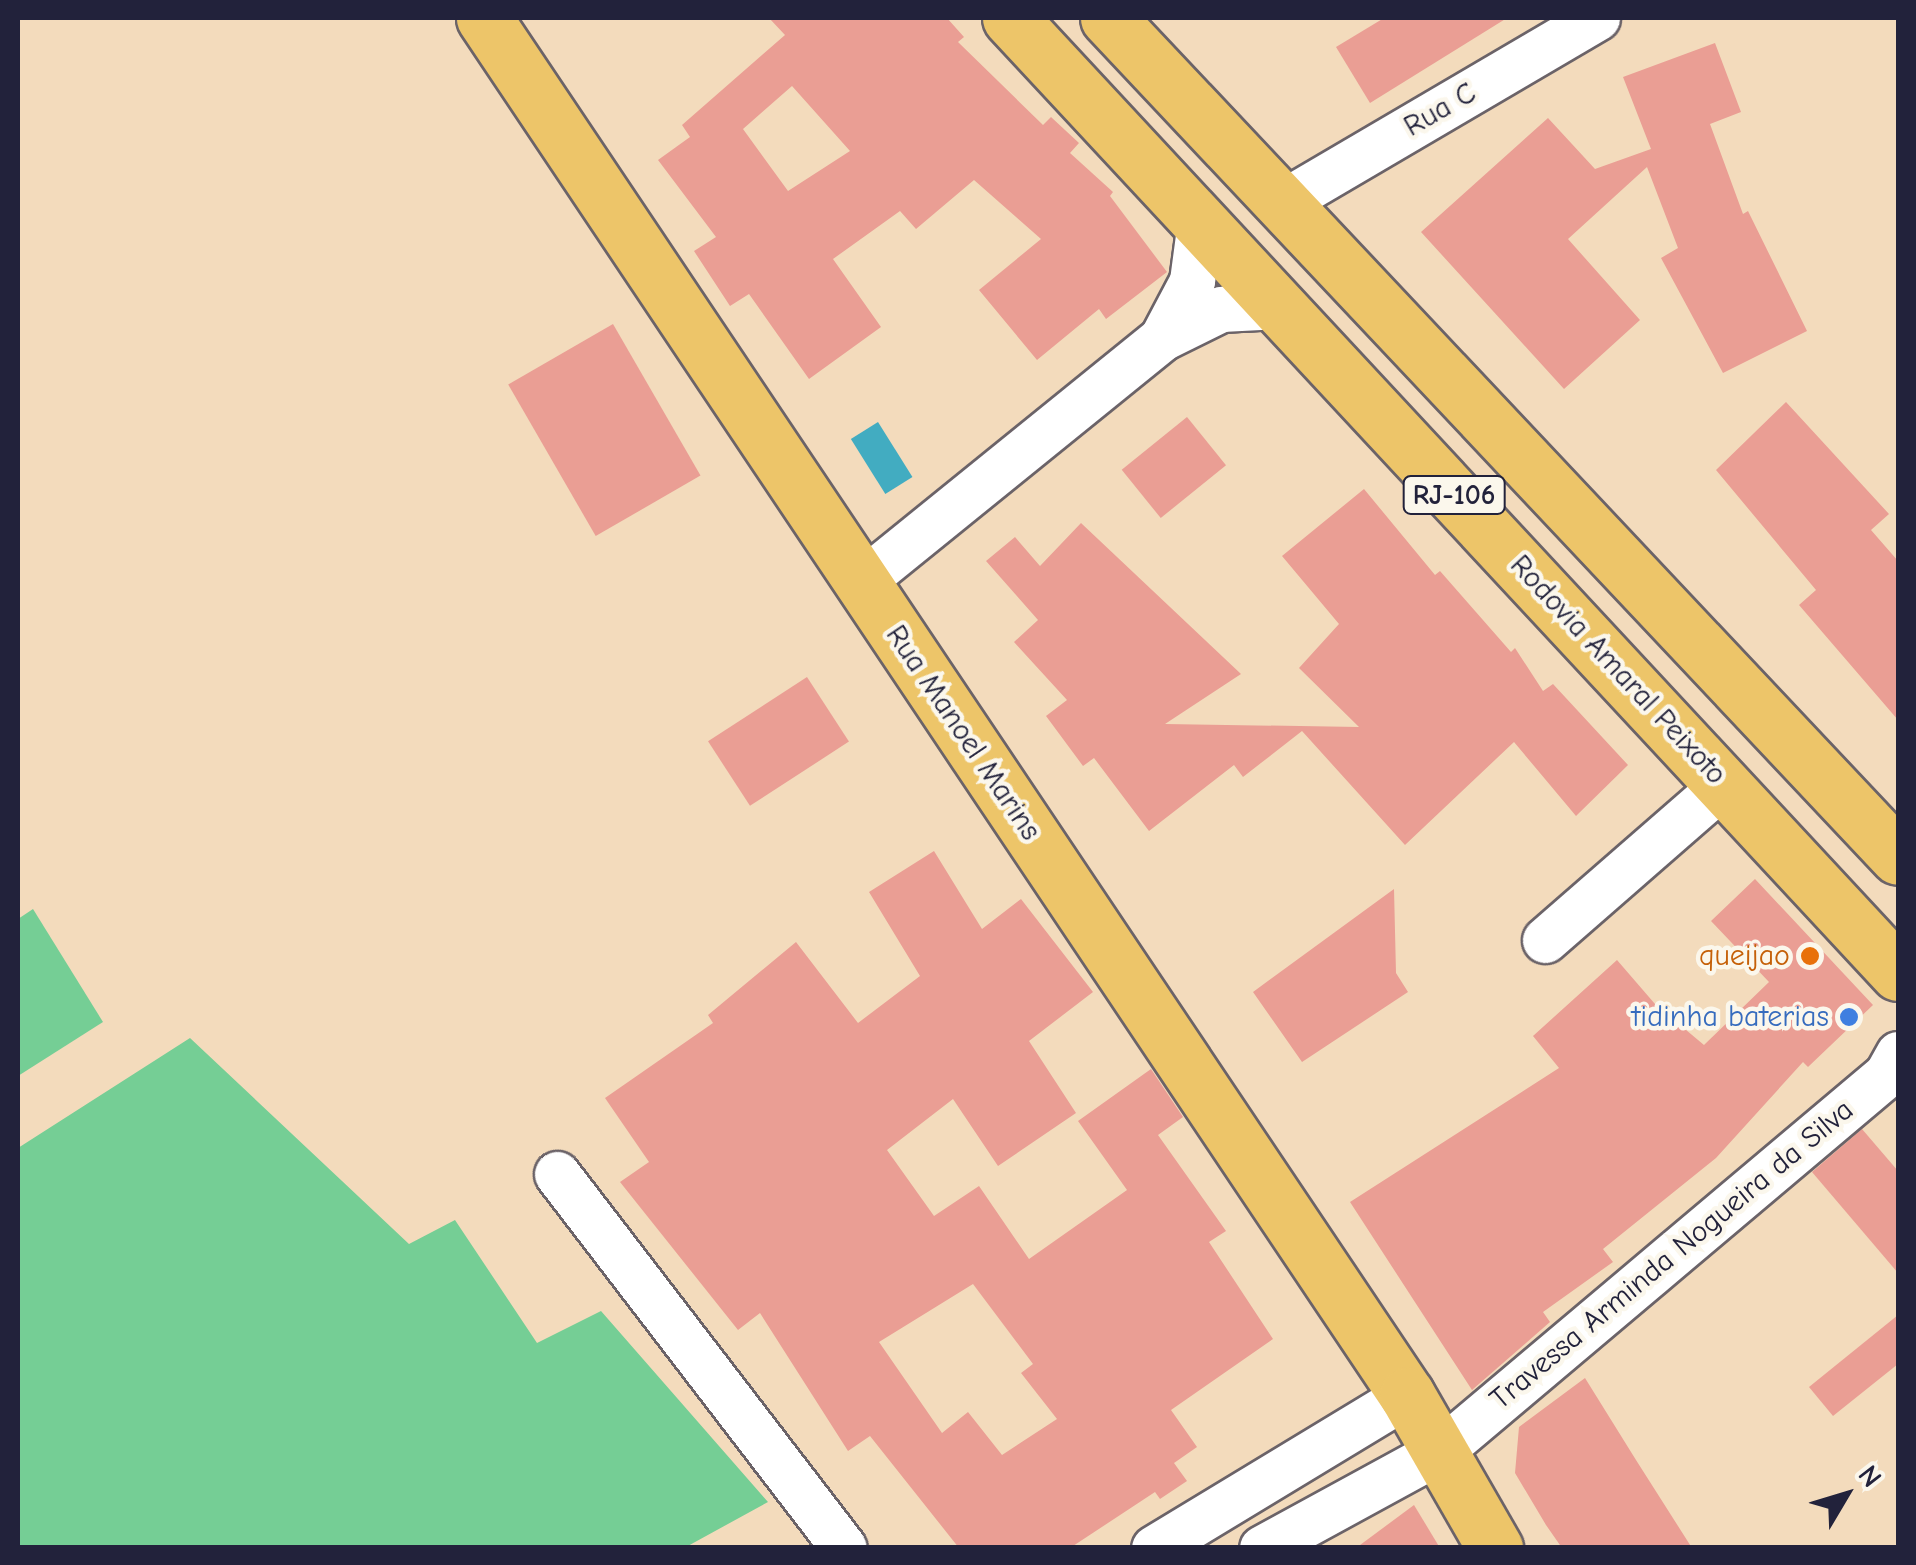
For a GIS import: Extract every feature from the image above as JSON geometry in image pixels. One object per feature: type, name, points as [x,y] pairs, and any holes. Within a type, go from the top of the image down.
[{"type":"main road","name":"Rua Manoel Marins","points":[[484,18],[1407,1395],[1496,1548]]},
{"type":"main road","name":"Rodovia Amaral Peixoto","points":[[1010,18],[1898,973]]},
{"type":"main road","name":"RJ-106","points":[[1108,18],[1898,857]]},
{"type":"street","name":"Rua C","points":[[1283,202],[1597,18]]},
{"type":"street","points":[[1162,338],[1192,281],[1200,221]]},
{"type":"street","points":[[861,582],[1162,338],[1221,309],[1279,306]]},
{"type":"street","points":[[1546,940],[1724,784]]},
{"type":"street","name":"Travessa Arminda Nogueira da Silva","points":[[1262,1548],[1440,1450],[1895,1072]]},
{"type":"street","points":[[557,1174],[844,1548]]},
{"type":"street","points":[[1154,1548],[1407,1395]]},
{"type":"green space","points":[[33,909],[103,1022],[18,1076],[18,919]]},
{"type":"green space","points":[[190,1038],[409,1244],[455,1220],[537,1343],[601,1311],[768,1502],[686,1547],[18,1547],[18,1148]]},
{"type":"water","points":[[878,422],[912,477],[885,494],[851,439]]},
{"type":"building","points":[[769,18],[947,18],[964,37],[958,42],[1043,125],[1051,117],[1079,143],[1070,153],[1113,192],[1110,196],[1167,272],[1106,319],[1099,309],[1037,360],[979,290],[1041,239],[974,180],[916,229],[900,211],[833,259],[881,327],[809,379],[749,294],[730,306],[694,251],[716,237],[658,160],[690,137],[682,125],[785,35]],"holes":[[[792,86],[850,151],[788,191],[743,129]]]},
{"type":"building","points":[[1384,18],[1507,18],[1370,103],[1336,47]]},
{"type":"building","points":[[1715,43],[1741,112],[1710,124],[1743,214],[1748,211],[1807,331],[1723,373],[1661,258],[1678,248],[1647,167],[1568,239],[1640,320],[1564,389],[1421,232],[1548,118],[1595,169],[1651,149],[1623,77]]},
{"type":"building","points":[[613,324],[701,476],[596,536],[508,385]]},
{"type":"building","points":[[1786,402],[1889,514],[1871,530],[1898,561],[1898,720],[1799,605],[1816,590],[1716,470]]},
{"type":"building","points":[[1187,417],[1226,465],[1161,518],[1122,470]]},
{"type":"building","points":[[1364,489],[1435,575],[1440,571],[1511,652],[1515,648],[1543,691],[1553,684],[1628,765],[1576,816],[1514,742],[1405,845],[1302,731],[1243,777],[1234,765],[1149,831],[1094,758],[1083,766],[1046,716],[1067,700],[1014,642],[1038,620],[986,561],[1015,537],[1040,566],[1081,523],[1241,674],[1165,724],[1359,727],[1299,668],[1339,624],[1282,556]]},
{"type":"building","points":[[807,677],[849,742],[750,806],[708,741]]},
{"type":"building","points":[[934,851],[982,929],[1021,899],[1093,992],[1029,1041],[1076,1113],[998,1166],[953,1099],[887,1150],[934,1216],[979,1186],[1029,1259],[1127,1190],[1078,1121],[1151,1069],[1183,1117],[1158,1135],[1226,1231],[1209,1242],[1273,1339],[1171,1410],[1197,1447],[1174,1463],[1187,1481],[1160,1499],[1155,1492],[1070,1548],[959,1548],[870,1436],[848,1451],[760,1313],[738,1330],[620,1182],[649,1162],[605,1098],[713,1023],[708,1015],[796,942],[858,1023],[920,976],[869,892]],"holes":[[[973,1284],[1033,1364],[1021,1373],[1057,1419],[1002,1455],[968,1412],[942,1433],[879,1342]]]},
{"type":"building","points":[[1755,879],[1873,1005],[1808,1067],[1803,1062],[1716,1158],[1603,1249],[1613,1262],[1543,1312],[1550,1322],[1472,1390],[1350,1202],[1559,1068],[1533,1036],[1617,960],[1655,1004],[1704,1045],[1769,982],[1711,921]]},
{"type":"building","points":[[1394,889],[1396,973],[1408,992],[1302,1062],[1253,992]]},
{"type":"building","points":[[1862,1129],[1898,1171],[1898,1273],[1812,1172]]},
{"type":"building","points":[[1898,1315],[1898,1364],[1833,1416],[1809,1387]]},
{"type":"building","points":[[1585,1378],[1692,1548],[1562,1548],[1546,1525],[1515,1473],[1519,1427]]},
{"type":"building","points":[[1414,1505],[1440,1548],[1356,1548]]},
{"type":"place","name":"queijao","points":[[1810,956]]},
{"type":"place","name":"tidinha baterias","points":[[1849,1017]]}]
